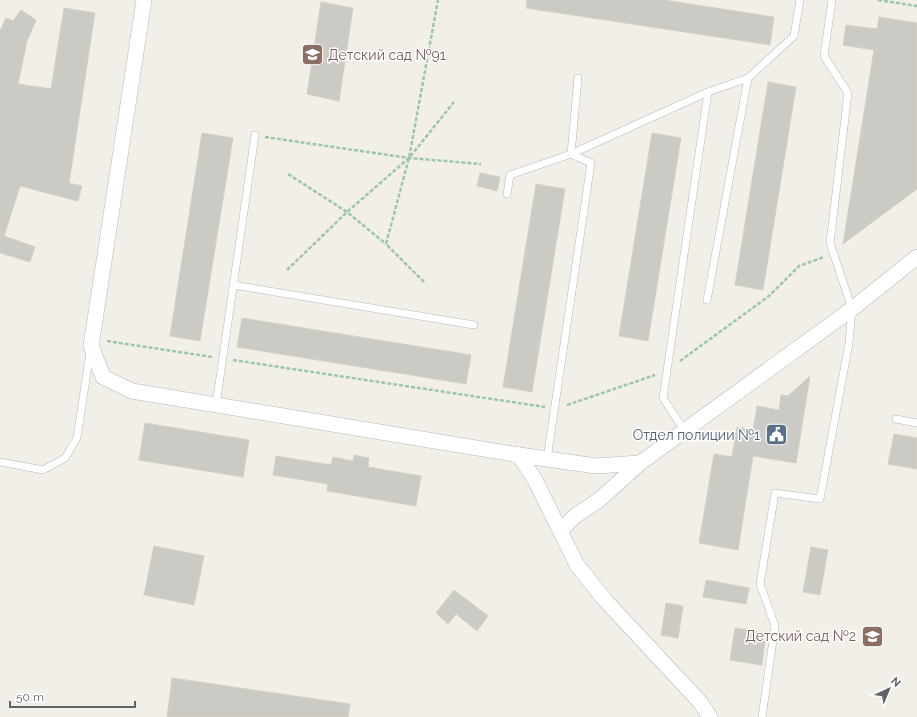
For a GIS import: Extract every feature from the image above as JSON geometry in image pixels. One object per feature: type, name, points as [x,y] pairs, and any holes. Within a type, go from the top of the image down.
[{"type":"street","points":[[144,0],[92,342],[103,376],[132,391],[520,455],[596,466],[640,463]]},
{"type":"street","points":[[561,530],[578,514],[602,497],[640,463],[852,309],[917,257]]},
{"type":"street","points":[[520,455],[578,564],[601,594],[700,702],[710,717]]},
{"type":"street","points":[[542,494],[542,480],[546,470],[554,460]]},
{"type":"street","points":[[586,464],[597,474],[603,487],[602,497]]},
{"type":"street","points":[[551,512],[562,519],[578,514]]},
{"type":"lane","points":[[507,194],[510,175],[571,154],[708,92],[748,78],[794,36],[800,0]]},
{"type":"lane","points":[[762,717],[775,626],[760,584],[775,493],[820,499],[849,343],[852,309],[830,243],[848,93],[824,56],[832,0]]},
{"type":"lane","points":[[571,154],[578,78]]},
{"type":"lane","points":[[707,300],[748,78]]},
{"type":"lane","points":[[684,430],[663,398],[708,92]]},
{"type":"lane","points":[[216,405],[255,135]]},
{"type":"lane","points":[[554,460],[555,409],[591,163],[571,154]]},
{"type":"lane","points":[[233,285],[474,325]]},
{"type":"lane","points":[[0,462],[43,470],[65,458],[76,438],[92,342]]},
{"type":"lane","points":[[896,419],[917,422]]},
{"type":"path","points":[[386,244],[409,158],[438,0]]},
{"type":"path","points":[[878,0],[917,6]]},
{"type":"path","points":[[287,270],[347,212],[409,158],[454,102]]},
{"type":"path","points":[[255,135],[409,158],[481,164]]},
{"type":"path","points":[[288,174],[347,212],[386,244],[424,282]]},
{"type":"path","points":[[92,342],[223,359],[555,409],[667,371],[769,296],[799,266],[833,253]]},
{"type":"building","points":[[527,0],[664,0],[774,17],[770,45],[526,8]]},
{"type":"building","points":[[321,2],[353,8],[339,101],[307,94]]},
{"type":"building","points":[[64,8],[95,13],[69,183],[82,186],[78,201],[20,186],[4,236],[35,247],[30,262],[0,253],[0,31],[6,18],[13,21],[21,10],[36,20],[27,41],[18,84],[51,89]]},
{"type":"building","points":[[879,17],[917,23],[917,189],[843,244],[874,50],[843,45],[846,25],[877,29]]},
{"type":"building","points":[[768,82],[796,87],[763,290],[735,285]]},
{"type":"building","points":[[202,133],[233,138],[200,341],[170,336]]},
{"type":"building","points":[[652,133],[681,138],[648,341],[619,336]]},
{"type":"building","points":[[480,173],[500,177],[497,191],[477,186]]},
{"type":"building","points":[[536,184],[565,189],[532,392],[503,387]]},
{"type":"building","points":[[242,318],[471,355],[466,384],[237,347]]},
{"type":"building","points":[[810,376],[796,463],[753,456],[738,550],[699,543],[714,454],[732,457],[737,427],[753,430],[757,406],[779,410],[781,395],[788,396]]},
{"type":"building","points":[[145,423],[249,440],[243,477],[139,460]]},
{"type":"building","points":[[894,434],[917,438],[917,469],[888,464]]},
{"type":"building","points":[[354,455],[369,458],[368,467],[421,476],[416,506],[327,491],[328,484],[273,475],[276,456],[331,465],[333,457],[353,461]]},
{"type":"building","points":[[154,546],[204,556],[194,605],[144,595]]},
{"type":"building","points":[[811,547],[828,550],[820,595],[803,592]]},
{"type":"building","points":[[706,580],[749,588],[746,604],[703,597]]},
{"type":"building","points":[[454,590],[488,616],[477,631],[456,614],[448,624],[436,613]]},
{"type":"building","points":[[666,603],[683,606],[678,638],[661,635]]},
{"type":"building","points":[[735,628],[766,633],[762,665],[730,660]]},
{"type":"building","points":[[172,678],[350,704],[348,717],[167,717]]},
{"type":"place","name":"Детский сад №91","points":[[313,55]]},
{"type":"place","name":"Отдел полиции №1","points":[[776,435]]},
{"type":"place","name":"Детский сад №2","points":[[872,636]]}]
